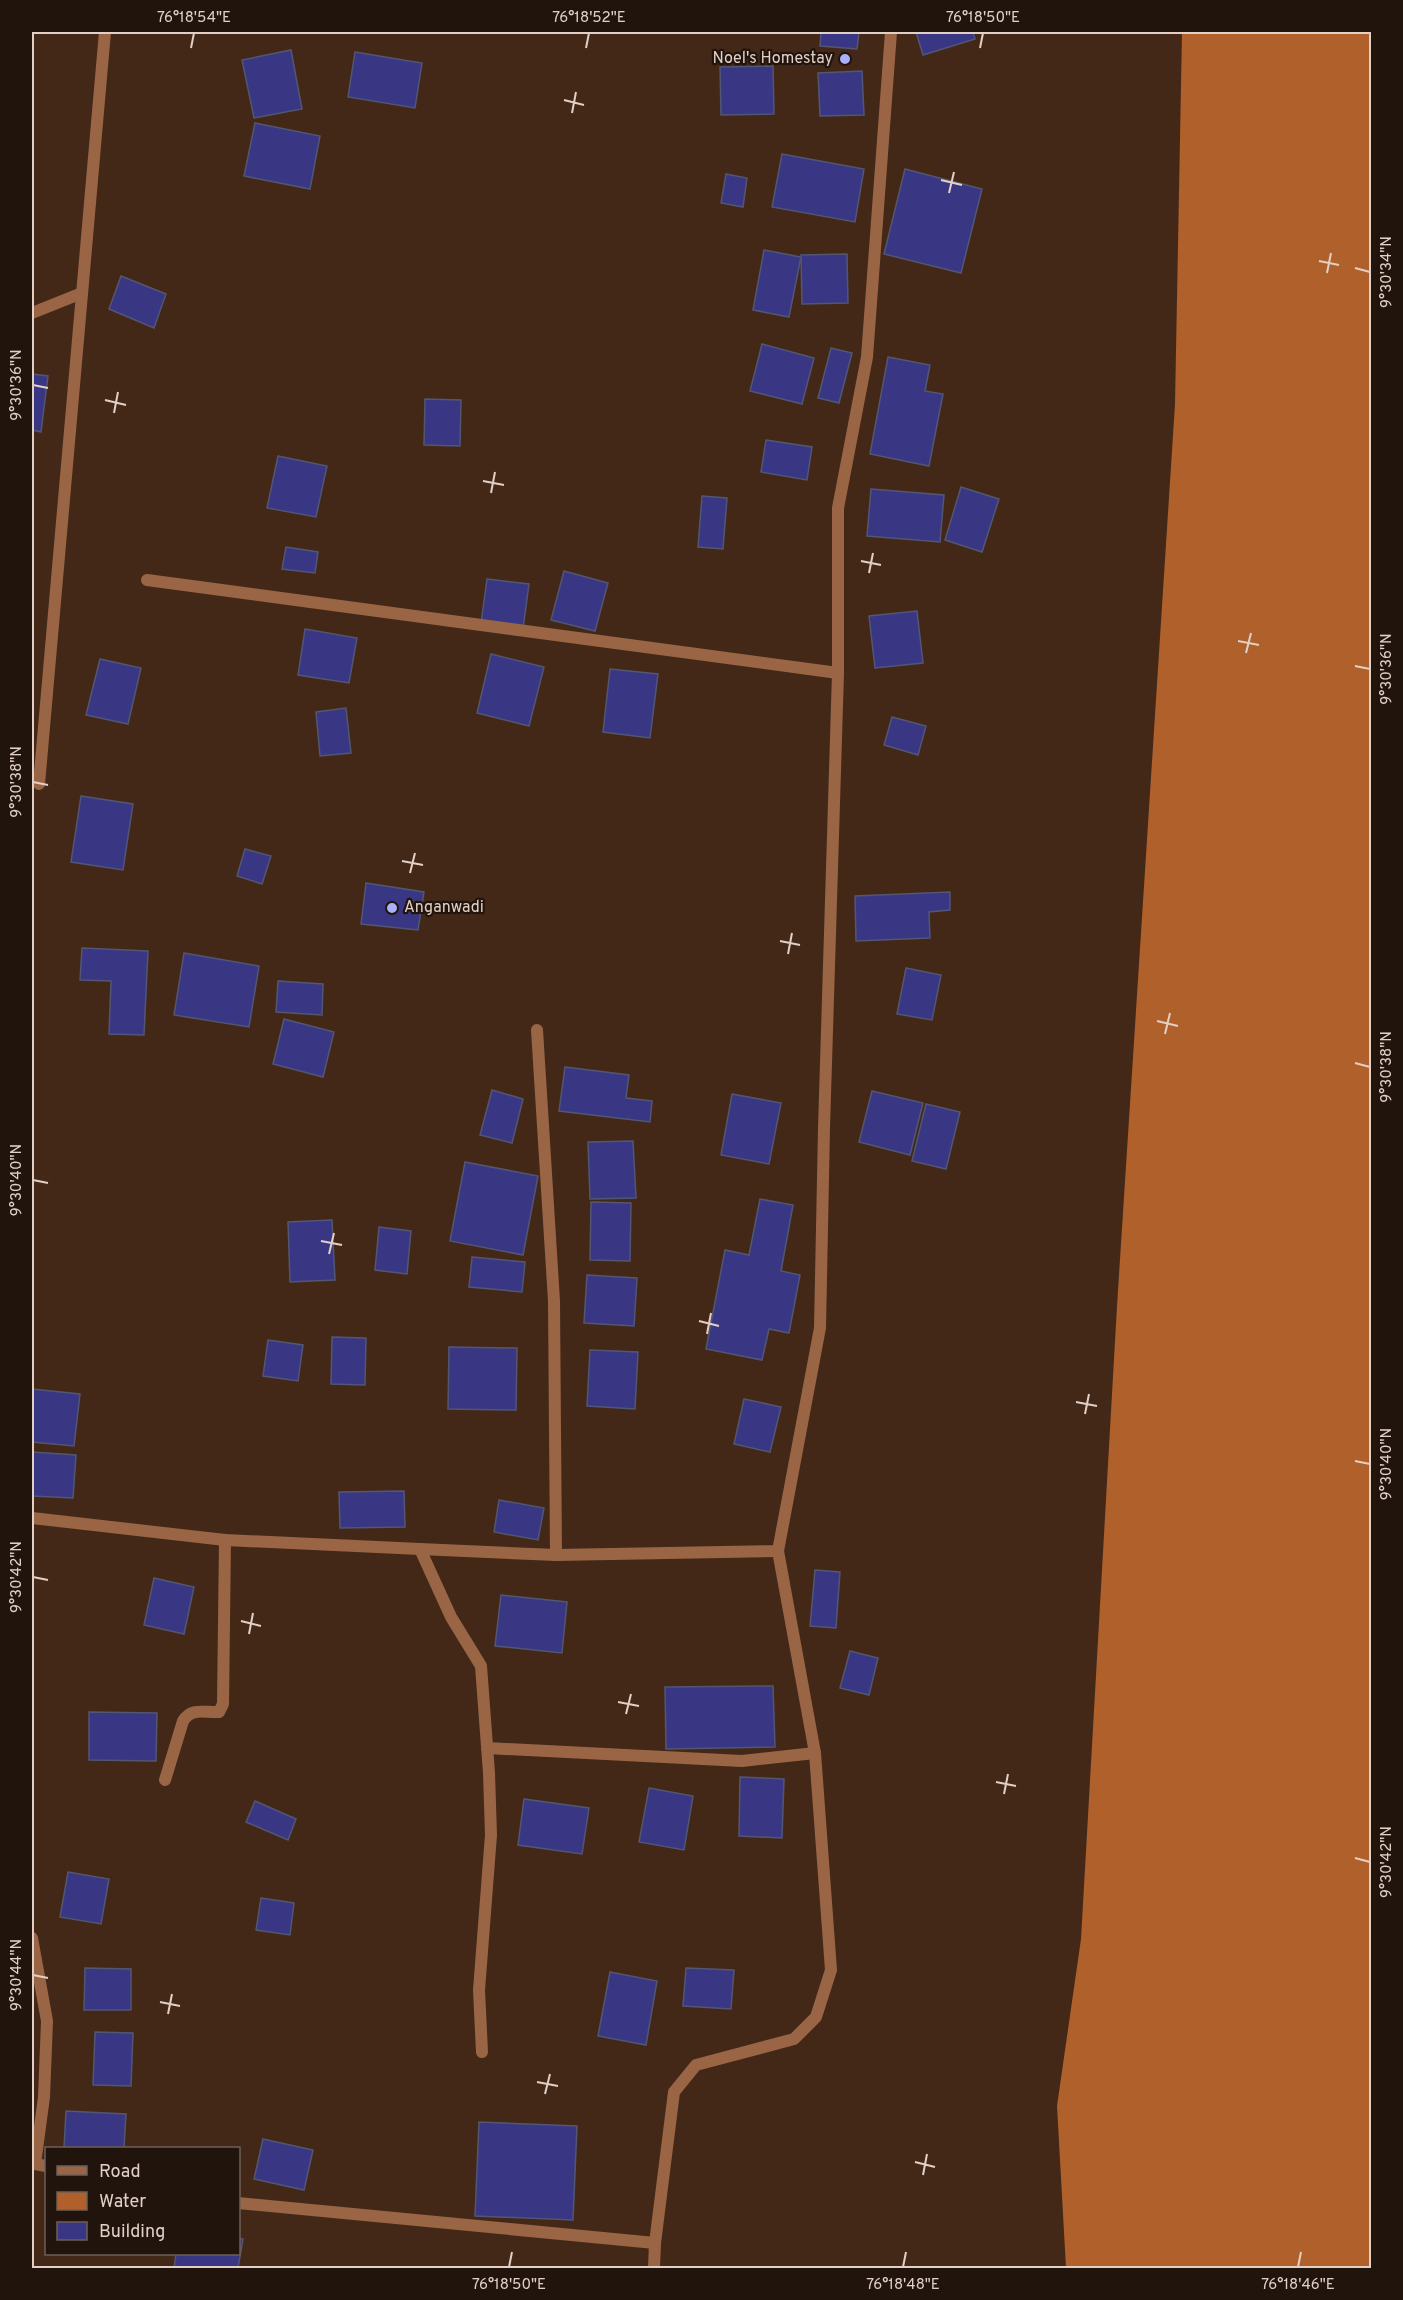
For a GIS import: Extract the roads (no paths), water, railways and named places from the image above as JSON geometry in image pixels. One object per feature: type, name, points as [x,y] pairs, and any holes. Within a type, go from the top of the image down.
[{"type":"street","points":[[39,784],[105,32]]},
{"type":"street","points":[[654,2268],[655,2243],[674,2092],[696,2065],[794,2039],[816,2017],[831,1970],[815,1753],[778,1551],[820,1329],[824,1116],[838,673],[838,508],[867,357],[891,32]]},
{"type":"street","points":[[32,313],[82,293]]},
{"type":"street","points":[[147,580],[838,673]]},
{"type":"street","points":[[537,1030],[554,1301],[555,1555]]},
{"type":"street","points":[[32,1518],[225,1540],[555,1555],[778,1551]]},
{"type":"street","points":[[165,1780],[187,1714],[191,1711],[219,1712],[223,1704],[225,1540]]},
{"type":"street","points":[[420,1549],[451,1617],[481,1666],[488,1748],[491,1835],[479,1990],[482,2052]]},
{"type":"street","points":[[488,1748],[742,1761],[815,1753]]},
{"type":"street","points":[[32,1938],[46,2021],[44,2097],[35,2164],[45,2166]]},
{"type":"street","points":[[240,2203],[655,2243]]},
{"type":"water","points":[[1182,32],[1371,32],[1371,2268],[1066,2268],[1057,2106],[1081,1939],[1117,1306],[1175,404]]},
{"type":"place","name":"Noel's Homestay","points":[[845,59]]},
{"type":"place","name":"Anganwadi","points":[[392,908]]}]
